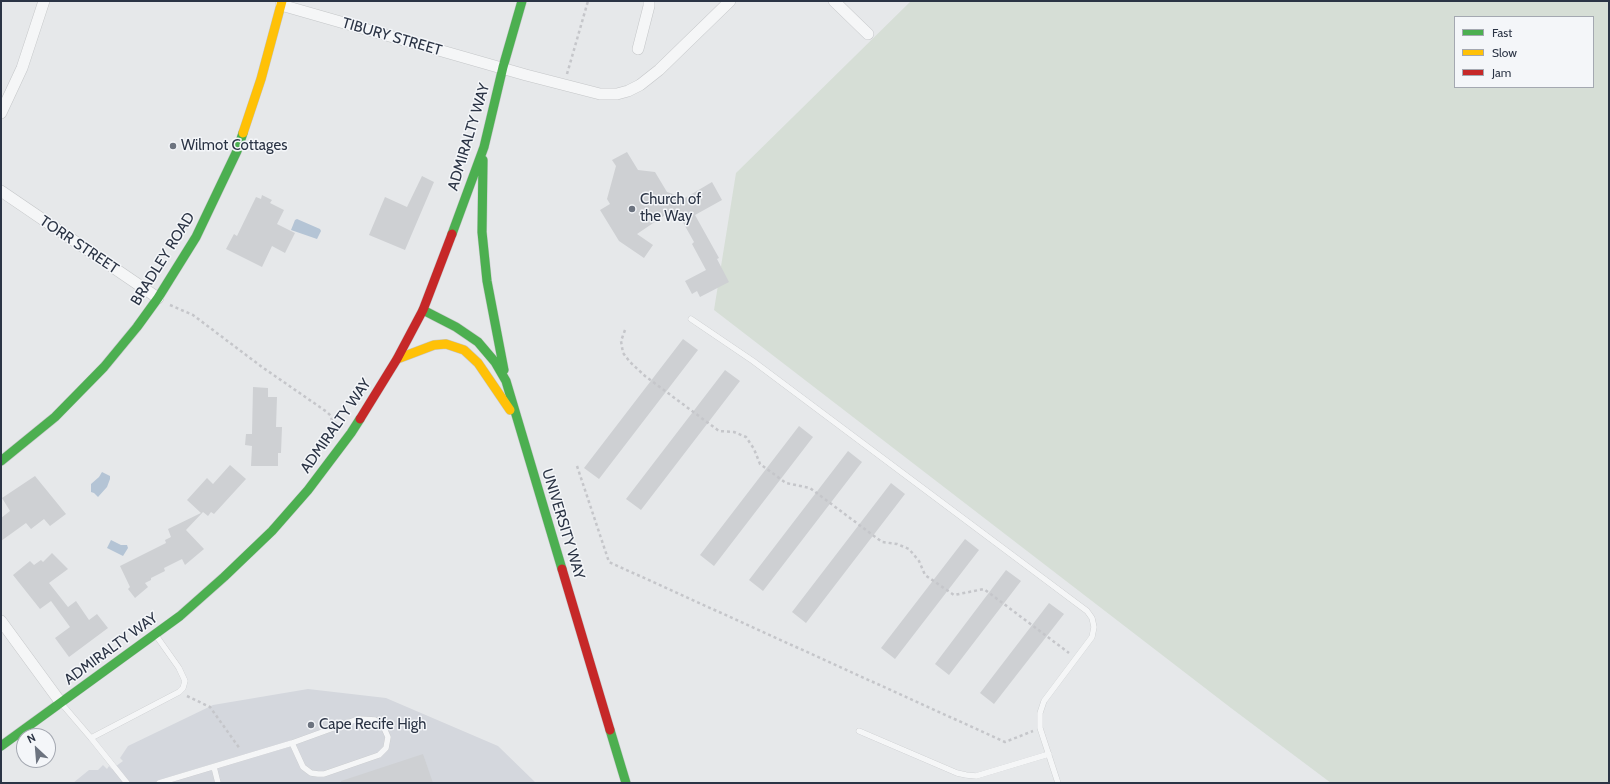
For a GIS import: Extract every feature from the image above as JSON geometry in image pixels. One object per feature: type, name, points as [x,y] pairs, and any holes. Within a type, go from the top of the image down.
[{"type":"main road","name":"ADMIRALTY WAY","points":[[1,746],[180,616],[253,551],[303,496],[351,433],[397,359],[423,310],[444,258],[484,147],[503,68],[522,1]]},
{"type":"main road","name":"BRADLEY ROAD","points":[[1,461],[61,411],[104,366],[137,327],[158,298],[196,237],[237,151],[261,79],[282,3]]},
{"type":"main road","points":[[484,147],[482,232],[487,281],[506,381]]},
{"type":"main road","name":"UNIVERSITY WAY","points":[[423,310],[456,327],[478,342],[495,362],[506,381],[626,783]]},
{"type":"main road","points":[[397,359],[434,345],[446,344],[464,350],[478,363],[518,423]]},
{"type":"street","points":[[1,113],[22,68],[44,1]]},
{"type":"street","points":[[638,49],[650,6],[648,1]]},
{"type":"street","name":"TIBURY STREET","points":[[282,3],[564,85],[600,94],[617,94],[628,91],[640,85],[659,70],[730,1]]},
{"type":"street","points":[[834,1],[868,34]]},
{"type":"street","name":"TORR STREET","points":[[1,192],[158,298]]},
{"type":"street","points":[[1,621],[60,703]]},
{"type":"lane","points":[[691,319],[754,361],[1087,611],[1092,618],[1094,627],[1092,637],[1044,701],[1040,713],[1040,728],[1058,783]]},
{"type":"lane","points":[[91,738],[179,692],[184,684],[183,675],[155,634]]},
{"type":"lane","points":[[60,703],[91,738],[127,783]]},
{"type":"lane","points":[[159,783],[246,758],[362,719],[373,719],[380,722],[388,737],[386,748],[379,755],[324,774],[311,773],[303,767],[292,743]]},
{"type":"lane","points":[[859,731],[957,773],[966,775],[976,776],[1049,754]]},
{"type":"lane","points":[[214,767],[218,783]]},
{"type":"path","points":[[564,85],[588,1]]},
{"type":"path","points":[[158,298],[193,315],[331,416]]},
{"type":"path","points":[[625,330],[621,342],[623,353],[630,362],[646,376],[719,431],[734,432],[746,437],[754,449],[760,464],[786,483],[810,488],[882,542],[897,544],[909,549],[919,561],[925,575],[954,595],[984,589],[1076,658]]},
{"type":"path","points":[[577,466],[609,562],[1005,742],[1040,728]]},
{"type":"path","points":[[179,692],[210,707],[246,758]]},
{"type":"shaded area","points":[[911,1],[1609,1],[1609,783],[1331,783],[1231,708],[714,310],[736,173]]},
{"type":"shaded area","name":"Cape Recife High","points":[[308,689],[386,698],[498,746],[536,783],[73,783],[89,770],[98,770],[103,765],[107,769],[109,766],[112,769],[123,761],[120,758],[128,746],[213,705]]},
{"type":"water","points":[[297,219],[320,229],[321,231],[317,239],[291,230],[295,220]]},
{"type":"water","points":[[102,472],[110,476],[110,479],[107,487],[98,497],[91,492],[91,484]]},
{"type":"water","points":[[111,540],[121,545],[127,545],[128,548],[123,556],[107,548]]},
{"type":"building","name":"Church of the Way","points":[[627,152],[638,170],[655,172],[667,192],[685,198],[712,182],[722,200],[695,215],[719,258],[717,259],[729,282],[700,297],[697,291],[692,294],[685,281],[706,270],[692,244],[694,242],[680,217],[676,220],[671,211],[637,234],[653,245],[644,258],[619,241],[600,210],[610,204],[607,199],[616,166],[612,160]]},
{"type":"building","points":[[422,176],[434,182],[405,250],[369,235],[385,197],[407,207]]},
{"type":"building","points":[[262,195],[272,200],[270,203],[284,210],[277,224],[295,233],[285,253],[272,246],[262,267],[226,249],[234,234],[237,236],[256,197],[261,199]]},
{"type":"building","points":[[683,339],[698,350],[599,479],[584,468]]},
{"type":"building","points":[[725,370],[740,381],[641,510],[626,499]]},
{"type":"building","points":[[253,387],[268,388],[268,397],[277,397],[276,427],[282,427],[281,453],[278,453],[278,466],[251,466],[252,446],[245,445],[246,434],[252,434]]},
{"type":"building","points":[[799,426],[813,437],[714,566],[700,555]]},
{"type":"building","points":[[848,451],[862,462],[763,591],[749,580]]},
{"type":"building","points":[[230,465],[246,479],[214,514],[211,512],[208,516],[203,512],[186,530],[204,549],[185,565],[182,559],[164,568],[165,571],[151,578],[151,580],[145,583],[148,587],[135,598],[128,589],[130,587],[120,566],[166,543],[165,540],[171,537],[168,529],[201,513],[187,500],[207,478],[213,484]]},
{"type":"building","points":[[35,476],[66,514],[50,526],[44,519],[31,529],[26,523],[1,541],[1,518],[10,511],[2,498]]},
{"type":"building","points":[[891,483],[905,494],[806,623],[792,612]]},
{"type":"building","points":[[965,539],[979,550],[895,659],[881,648]]},
{"type":"building","points":[[52,553],[68,569],[49,583],[68,607],[76,601],[89,620],[97,614],[108,628],[69,657],[55,638],[70,627],[51,601],[40,609],[13,575],[30,561],[34,565],[41,560],[43,562]]},
{"type":"building","points":[[1006,570],[1021,581],[949,675],[935,664]]},
{"type":"building","points":[[1049,603],[1064,614],[994,704],[980,693]]},
{"type":"building","points":[[423,754],[433,783],[341,783],[341,781]]},
{"type":"traffic: fast","points":[[452,234],[484,147],[503,67],[522,1]]},
{"type":"traffic: fast","points":[[1,461],[55,417],[104,367],[137,327],[158,298],[196,237],[237,151],[243,133]]},
{"type":"traffic: fast","points":[[483,160],[482,232],[487,281],[504,370]]},
{"type":"traffic: fast","points":[[423,310],[456,327],[478,342],[495,362],[506,381],[562,569]]},
{"type":"traffic: fast","points":[[1,746],[180,616],[224,577],[272,531],[308,490],[360,419]]},
{"type":"traffic: fast","points":[[610,730],[626,783]]},
{"type":"traffic: slow","points":[[243,133],[261,79],[282,1]]},
{"type":"traffic: slow","points":[[397,359],[434,345],[446,344],[464,350],[478,363],[510,410]]},
{"type":"traffic: jam","points":[[360,419],[397,359],[423,310],[452,234]]},
{"type":"traffic: jam","points":[[562,569],[610,730]]},
{"type":"place","name":"Wilmot Cottages","points":[[173,146]]},
{"type":"place","name":"Church of the Way","points":[[632,209]]},
{"type":"place","name":"Cape Recife High","points":[[311,725]]}]
